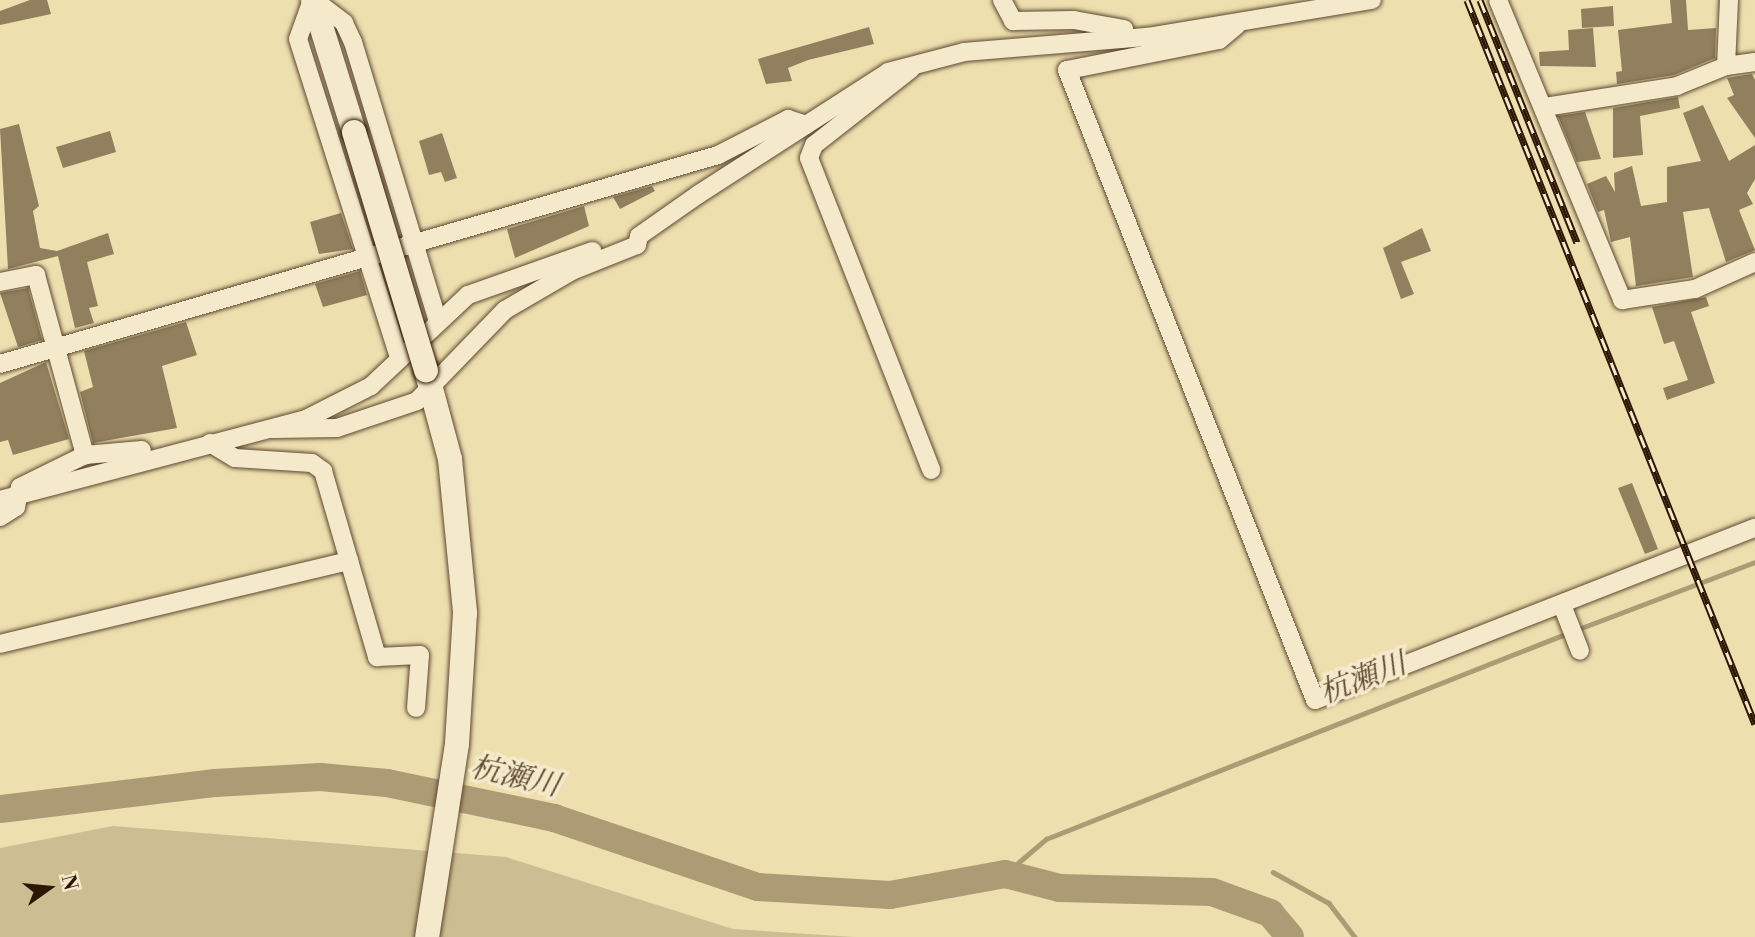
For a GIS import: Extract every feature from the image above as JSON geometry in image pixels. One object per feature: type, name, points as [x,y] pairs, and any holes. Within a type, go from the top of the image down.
[{"type":"street","points":[[313,0],[431,389],[460,532],[465,612],[457,744],[427,937]]},
{"type":"street","points":[[313,0],[344,23],[353,41],[411,244],[438,318]]},
{"type":"street","points":[[313,0],[298,40],[399,357]]},
{"type":"street","points":[[1002,0],[1013,21],[1074,20],[1148,37]]},
{"type":"street","points":[[273,429],[349,399],[399,357],[438,318],[489,286],[639,236],[806,125],[866,81],[912,65],[964,52],[1148,37],[1237,25],[1372,0]]},
{"type":"street","points":[[1498,0],[1545,107],[1622,300],[1695,289],[1755,262]]},
{"type":"street","points":[[1726,66],[1729,0]]},
{"type":"street","points":[[1237,25],[1219,40],[1067,70],[1315,700],[1562,607],[1755,528]]},
{"type":"street","points":[[1545,107],[1677,86],[1726,66],[1755,62]]},
{"type":"street","points":[[912,65],[814,145],[809,158],[931,470]]},
{"type":"street","points":[[0,364],[718,155],[788,120],[806,125]]},
{"type":"street","points":[[8,497],[173,451],[273,429],[371,421],[431,389],[505,310],[572,271],[637,246],[639,236]]},
{"type":"street","points":[[0,282],[36,275],[85,456]]},
{"type":"street","points":[[210,443],[235,458],[312,463],[323,471],[377,657],[420,655],[416,709]]},
{"type":"street","points":[[8,497],[85,456],[173,451]]},
{"type":"street","points":[[0,517],[16,507],[8,497]]},
{"type":"street","points":[[0,644],[349,561]]},
{"type":"street","points":[[1562,607],[1580,652]]},
{"type":"shaded area","points":[[113,826],[506,857],[733,929],[854,937],[0,937],[0,848]]},
{"type":"building","points":[[30,0],[47,0],[51,14],[0,25],[0,11]]},
{"type":"building","points":[[1670,0],[1686,0],[1688,30],[1716,28],[1715,58],[1674,75],[1617,84],[1616,72],[1622,71],[1618,30],[1672,23]]},
{"type":"building","points":[[1613,6],[1614,26],[1582,28],[1581,9]]},
{"type":"building","points":[[869,27],[874,44],[808,60],[788,68],[792,81],[766,84],[758,59]]},
{"type":"building","points":[[1593,28],[1596,67],[1540,66],[1539,52],[1569,50],[1568,30]]},
{"type":"building","points":[[1752,74],[1755,80],[1755,138],[1727,98],[1734,95],[1727,78]]},
{"type":"building","points":[[1678,97],[1680,108],[1640,116],[1643,155],[1613,158],[1613,108]]},
{"type":"building","points":[[1703,105],[1729,161],[1755,145],[1755,179],[1747,193],[1753,204],[1739,210],[1755,250],[1726,262],[1709,208],[1683,212],[1693,277],[1636,286],[1630,237],[1611,242],[1604,210],[1598,212],[1587,184],[1606,176],[1615,192],[1614,173],[1632,166],[1641,206],[1667,202],[1667,167],[1701,161],[1683,113]]},
{"type":"building","points":[[1585,112],[1601,159],[1577,162],[1558,116]]},
{"type":"building","points":[[19,124],[39,206],[33,211],[40,248],[57,251],[108,233],[114,254],[87,262],[98,306],[89,308],[94,323],[75,328],[58,256],[8,269],[0,129]]},
{"type":"building","points":[[110,131],[116,152],[63,168],[56,147]]},
{"type":"building","points":[[442,133],[457,178],[445,182],[441,172],[429,175],[419,141]]},
{"type":"building","points":[[652,186],[655,191],[620,209],[613,197]]},
{"type":"building","points":[[584,206],[589,226],[515,258],[507,229]]},
{"type":"building","points":[[341,213],[353,249],[319,254],[310,222]]},
{"type":"building","points":[[1422,228],[1431,251],[1401,262],[1414,294],[1401,299],[1383,248]]},
{"type":"building","points":[[360,271],[367,295],[323,307],[315,284]]},
{"type":"building","points":[[28,288],[42,340],[18,347],[0,293]]},
{"type":"building","points":[[1706,297],[1709,306],[1691,312],[1715,383],[1667,400],[1663,388],[1688,380],[1674,341],[1664,344],[1652,307]]},
{"type":"building","points":[[186,322],[197,355],[162,366],[177,428],[93,443],[80,392],[93,387],[84,351]]},
{"type":"building","points":[[46,362],[69,439],[13,455],[8,440],[0,442],[0,383]]},
{"type":"building","points":[[1632,483],[1658,549],[1645,554],[1618,488]]},
{"type":"waterway","name":"杭瀬川","points":[[1576,630],[1755,562]]},
{"type":"waterway","name":"杭瀬川","points":[[1005,874],[1046,839],[1568,633]]},
{"type":"waterway","name":"杭瀬川","points":[[0,809],[215,783],[320,777],[387,783],[554,818],[758,887],[890,895],[1005,874],[1060,888],[1212,892],[1270,913],[1290,937]]},
{"type":"waterway","points":[[1273,872],[1329,903],[1355,937]]},
{"type":"railway","points":[[1467,0],[1755,724]]},
{"type":"railway","points":[[1480,0],[1577,242]]}]
